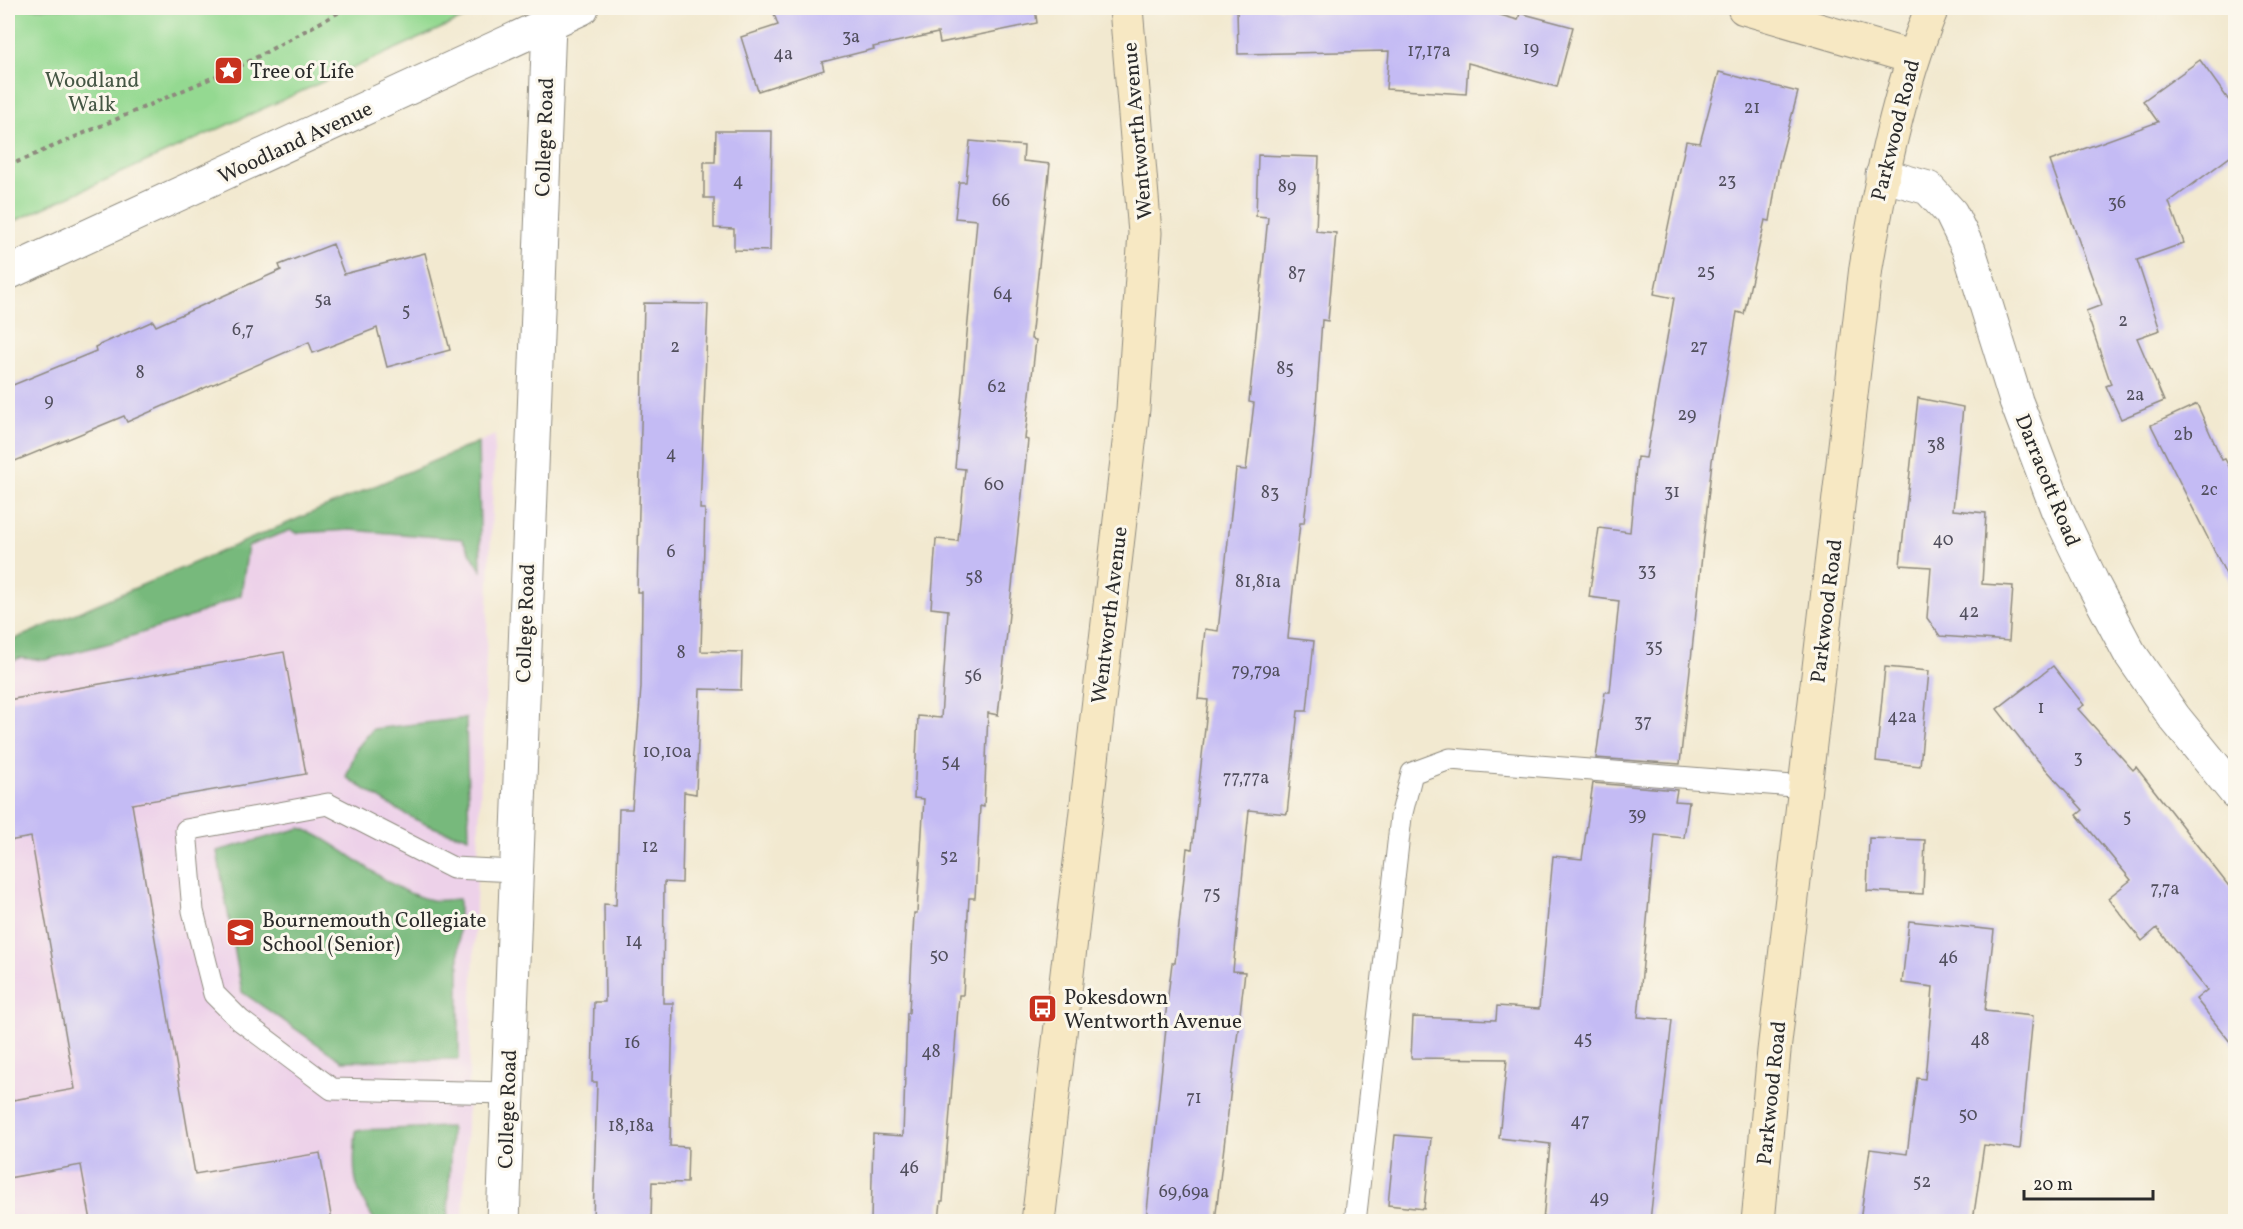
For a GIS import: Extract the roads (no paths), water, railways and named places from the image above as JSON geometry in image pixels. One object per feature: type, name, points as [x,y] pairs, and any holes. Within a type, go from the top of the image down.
[{"type":"street","name":"Woodland Avenue","points":[[8,273],[582,8]]},
{"type":"street","name":"Wentworth Avenue","points":[[1038,1221],[1134,397],[1145,232],[1126,8]]},
{"type":"street","points":[[1744,8],[1911,57]]},
{"type":"street","name":"Parkwood Road","points":[[1758,1221],[1774,1051],[1866,267],[1882,175],[1911,57],[1932,8]]},
{"type":"street","name":"College Road","points":[[503,1221],[549,24]]},
{"type":"street","name":"Darracott Road","points":[[1882,175],[1928,188],[1951,213],[1969,250],[2016,401],[2057,509],[2093,584],[2136,661],[2174,717],[2235,793]]},
{"type":"lane","points":[[1355,1221],[1401,817],[1412,773],[1450,759],[1805,787]]},
{"type":"lane","points":[[508,1093],[332,1089],[240,1020],[214,994],[194,911],[186,830],[328,804],[453,868],[515,871]]},
{"type":"place","name":"Tree of Life","points":[[229,71]]},
{"type":"place","name":"Bournemouth Collegiate School (Senior)","points":[[241,932]]},
{"type":"place","name":"Pokesdown Wentworth Avenue","points":[[1043,1009]]},
{"type":"park label","name":"Woodland Walk","points":[[92,92]]}]
